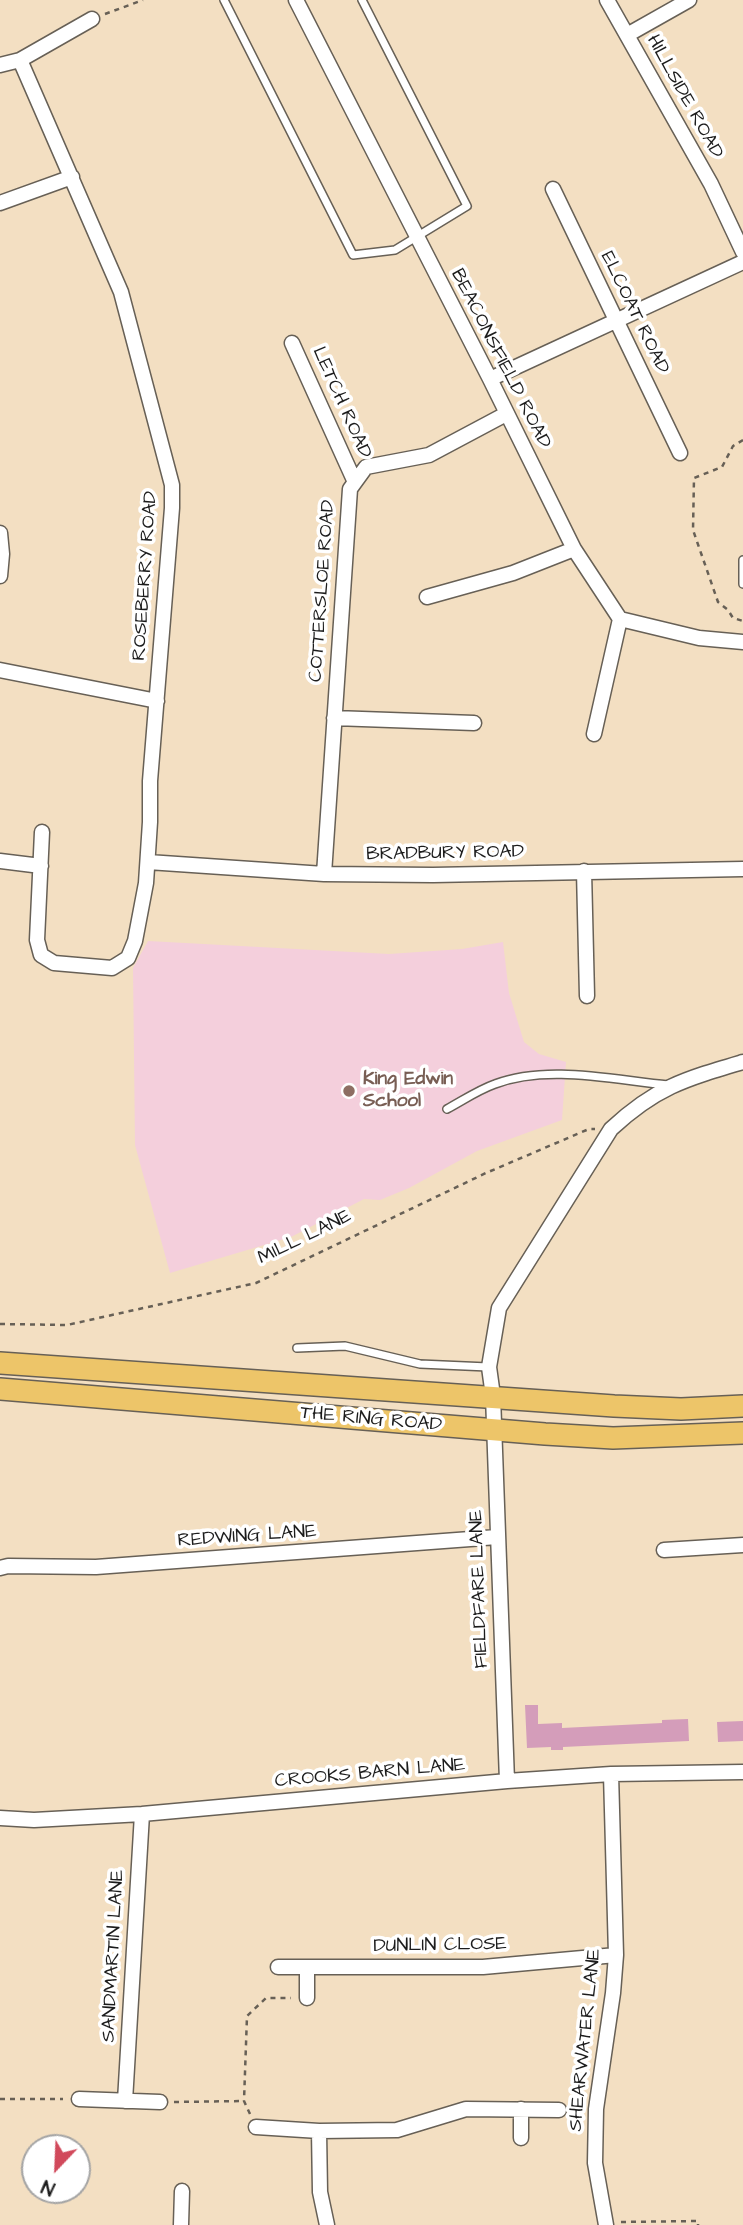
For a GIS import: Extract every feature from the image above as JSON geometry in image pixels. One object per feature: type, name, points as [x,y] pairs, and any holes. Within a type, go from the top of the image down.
[{"type":"main road","name":"THE RING ROAD","points":[[0,1363],[614,1406],[681,1409],[743,1406]]},
{"type":"main road","name":"THE RING ROAD","points":[[0,1389],[494,1431],[613,1438],[743,1433]]},
{"type":"street","name":"BEACONSFIELD ROAD","points":[[296,0],[574,549],[620,619]]},
{"type":"street","name":"HILLSIDE ROAD","points":[[607,0],[710,184],[743,252]]},
{"type":"street","points":[[627,35],[689,0]]},
{"type":"street","points":[[0,65],[20,61],[92,19]]},
{"type":"street","name":"ROSEBERRY ROAD","points":[[20,61],[121,292],[172,485],[150,781],[148,862],[135,942],[128,958],[112,968],[54,963],[41,955],[37,940],[41,866]]},
{"type":"street","points":[[0,202],[72,177]]},
{"type":"street","name":"ELCOAT ROAD","points":[[553,189],[680,453]]},
{"type":"street","points":[[490,379],[743,262]]},
{"type":"street","name":"LETCH ROAD","points":[[292,343],[354,480]]},
{"type":"street","name":"COTTERSLOE ROAD","points":[[324,874],[350,489],[366,467],[429,455],[506,414]]},
{"type":"street","points":[[0,533],[0,576]]},
{"type":"street","points":[[427,597],[513,573],[574,549]]},
{"type":"street","points":[[594,734],[620,619],[699,638],[743,642]]},
{"type":"street","points":[[0,670],[157,701]]},
{"type":"street","points":[[334,718],[474,723]]},
{"type":"street","points":[[0,861],[41,866],[42,832]]},
{"type":"street","name":"BRADBURY ROAD","points":[[148,862],[324,874],[433,875],[743,869]]},
{"type":"street","points":[[584,871],[587,996]]},
{"type":"street","points":[[489,1367],[499,1308],[611,1129],[636,1105],[669,1085],[743,1062]]},
{"type":"street","name":"FIELDFARE LANE","points":[[489,1367],[493,1396],[507,1781]]},
{"type":"street","name":"REDWING LANE","points":[[0,1568],[96,1567],[497,1537]]},
{"type":"street","points":[[664,1550],[743,1545]]},
{"type":"street","name":"CROOKS BARN LANE","points":[[0,1818],[34,1820],[142,1814],[611,1774],[743,1772]]},
{"type":"street","name":"SHEARWATER LANE","points":[[606,2224],[595,2163],[596,2109],[616,1955],[611,1774]]},
{"type":"street","name":"SANDMARTIN LANE","points":[[125,2101],[142,1814]]},
{"type":"street","name":"DUNLIN CLOSE","points":[[278,1967],[482,1968],[616,1955]]},
{"type":"street","points":[[307,1967],[307,1998]]},
{"type":"street","points":[[79,2099],[160,2102]]},
{"type":"street","points":[[256,2127],[319,2131],[397,2130],[466,2109],[559,2110]]},
{"type":"street","points":[[521,2109],[521,2138]]},
{"type":"street","points":[[319,2131],[320,2192],[327,2225]]},
{"type":"street","points":[[181,2191],[181,2225]]},
{"type":"lane","points":[[225,0],[353,255],[395,250],[467,206],[362,0]]},
{"type":"lane","points":[[743,560],[743,584]]},
{"type":"lane","points":[[447,1109],[495,1084],[528,1075],[553,1073],[669,1085]]},
{"type":"lane","points":[[297,1348],[345,1346],[420,1364],[489,1367]]},
{"type":"path","points":[[92,19],[144,0]]},
{"type":"path","points":[[743,440],[733,446],[722,467],[694,478],[692,530],[718,602],[733,618],[743,621]]},
{"type":"path","name":"MILL LANE","points":[[0,1324],[67,1325],[256,1283],[486,1173],[589,1129],[611,1129]]},
{"type":"path","points":[[160,2102],[244,2101],[247,2016],[266,1998],[307,1998]]},
{"type":"path","points":[[0,2099],[79,2099]]},
{"type":"path","points":[[606,2224],[698,2221],[698,2225]]},
{"type":"shaded area","name":"King Edwin School","points":[[148,941],[389,954],[462,949],[503,942],[509,993],[524,1042],[539,1054],[566,1062],[562,1120],[477,1151],[409,1188],[380,1200],[364,1199],[291,1237],[170,1273],[135,1145],[133,968]]},
{"type":"building","points":[[525,1705],[538,1705],[538,1724],[562,1723],[562,1728],[662,1723],[662,1720],[688,1719],[689,1741],[563,1747],[563,1750],[551,1750],[551,1747],[527,1748]]},
{"type":"building","points":[[743,1721],[743,1741],[718,1742],[717,1722]]},
{"type":"place","name":"King Edwin School","points":[[349,1091]]}]
